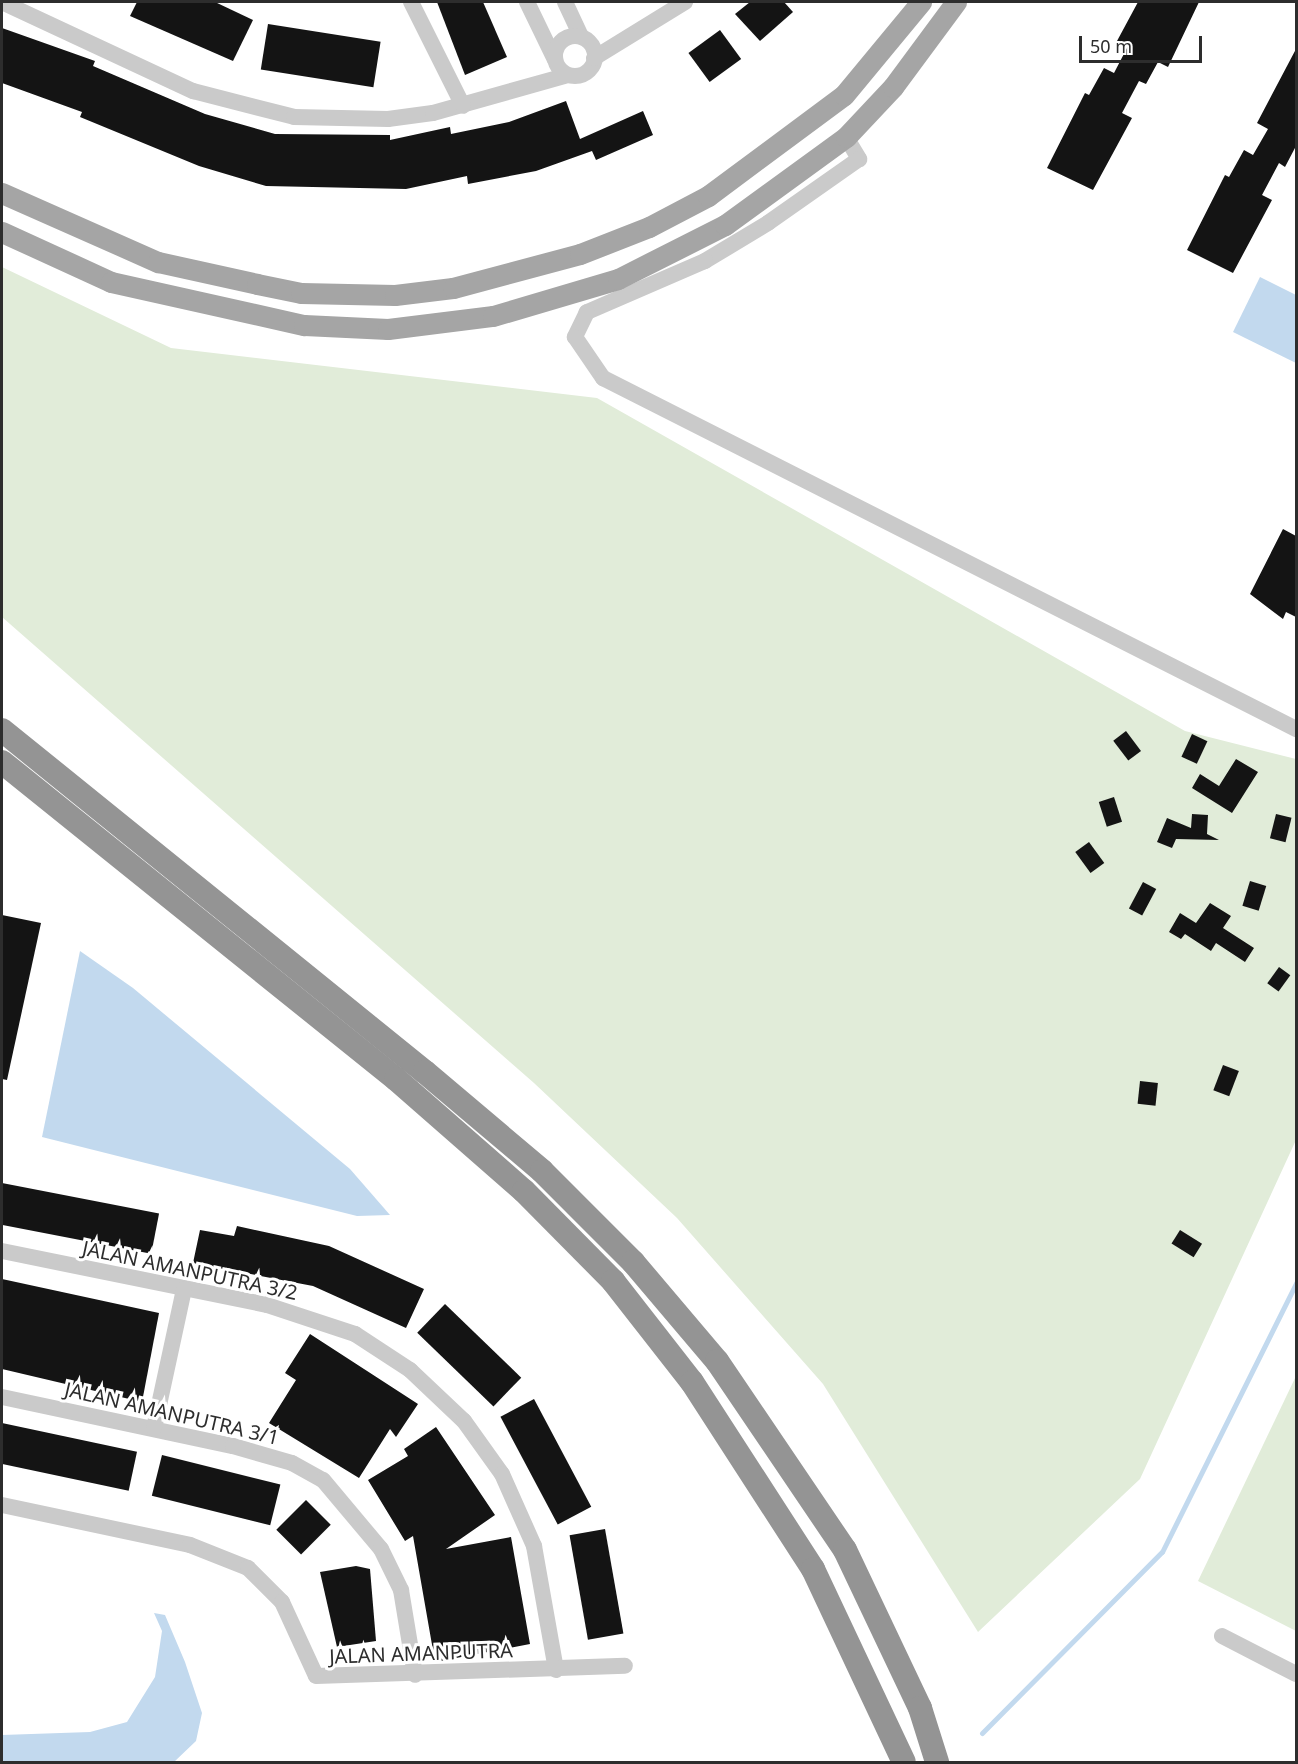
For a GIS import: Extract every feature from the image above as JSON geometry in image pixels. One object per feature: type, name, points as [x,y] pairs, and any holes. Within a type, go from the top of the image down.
[{"type":"highway","points":[[2,730],[425,1072],[542,1171],[633,1262],[717,1361],[783,1453],[845,1550],[948,1762]]},
{"type":"highway","points":[[2,762],[396,1079],[524,1191],[613,1281],[755,1474],[813,1569],[887,1717],[904,1762]]},
{"type":"highway","points":[[920,1708],[937,1762]]},
{"type":"highway","points":[[887,1717],[895,1762]]},
{"type":"main road","points":[[2,193],[150,259],[257,284],[301,293],[395,295],[453,288],[580,254],[649,227],[708,196],[844,94],[921,2]]},
{"type":"main road","points":[[2,232],[111,282],[202,306],[304,325],[388,329],[493,316],[618,279],[725,225],[846,137],[893,87],[956,2]]},
{"type":"street","points":[[2,2],[193,91],[294,117],[388,119],[463,106],[568,75],[585,73],[594,58],[685,2]]},
{"type":"street","points":[[411,2],[463,106]]},
{"type":"street","points":[[527,2],[555,60],[568,75]]},
{"type":"street","points":[[565,2],[581,37],[591,45],[594,58]]},
{"type":"street","points":[[555,60],[565,39],[581,37]]},
{"type":"street","points":[[846,137],[859,159],[768,223],[705,261],[587,312],[575,337],[603,378],[1296,729]]},
{"type":"street","name":"JALAN AMANPUTRA 3/2","points":[[2,1251],[267,1305],[354,1334],[410,1370],[464,1421],[502,1474],[534,1546],[556,1670]]},
{"type":"street","points":[[154,1428],[184,1289]]},
{"type":"street","name":"JALAN AMANPUTRA 3/1","points":[[2,1397],[154,1428],[292,1463],[323,1480],[381,1549],[396,1580],[415,1675]]},
{"type":"street","name":"JALAN AMANPUTRA","points":[[2,1505],[190,1545],[248,1568],[282,1602],[316,1676],[415,1675],[625,1666]]},
{"type":"street","points":[[1222,1636],[1296,1674]]},
{"type":"green space","points":[[2,267],[171,348],[597,398],[1185,731],[1296,759],[1296,1140],[1140,1479],[978,1632],[823,1384],[677,1218],[534,1083],[2,617]]},
{"type":"green space","points":[[1296,1376],[1296,1631],[1198,1581]]},
{"type":"water","points":[[1260,277],[1296,295],[1296,363],[1233,332]]},
{"type":"water","points":[[80,951],[133,988],[350,1169],[390,1215],[357,1216],[42,1137]]},
{"type":"water","points":[[154,1613],[165,1615],[185,1662],[202,1713],[196,1741],[174,1762],[2,1762],[2,1735],[90,1732],[127,1722],[155,1677],[162,1631]]},
{"type":"building","points":[[137,2],[215,2],[253,20],[233,61],[130,16]]},
{"type":"building","points":[[437,2],[483,2],[507,57],[465,75]]},
{"type":"building","points":[[750,2],[784,2],[793,12],[760,41],[735,14]]},
{"type":"building","points":[[1138,2],[1199,2],[1168,67],[1158,62],[1146,84],[1139,81],[1122,113],[1132,118],[1093,190],[1047,168],[1085,93],[1089,95],[1104,68],[1114,73],[1128,46],[1117,41]]},
{"type":"building","points":[[268,24],[381,42],[373,87],[261,69]]},
{"type":"building","points":[[2,28],[95,61],[93,66],[205,114],[275,134],[390,135],[390,140],[450,127],[451,134],[509,122],[566,101],[580,139],[643,111],[653,135],[596,160],[592,151],[536,171],[468,184],[467,176],[406,189],[266,186],[199,166],[80,117],[82,112],[2,83]]},
{"type":"building","points":[[720,30],[741,59],[710,82],[688,53]]},
{"type":"building","points":[[1296,49],[1296,146],[1285,167],[1279,163],[1262,195],[1272,200],[1233,273],[1187,250],[1225,175],[1229,177],[1244,150],[1253,155],[1268,129],[1257,123]]},
{"type":"building","points":[[1283,529],[1296,536],[1296,617],[1286,612],[1283,619],[1250,594]]},
{"type":"building","points":[[1126,731],[1141,751],[1128,761],[1113,741]]},
{"type":"building","points":[[1192,734],[1207,741],[1197,764],[1181,757]]},
{"type":"building","points":[[1236,759],[1258,772],[1232,813],[1192,788],[1200,774],[1219,786]]},
{"type":"building","points":[[1114,797],[1122,822],[1107,827],[1099,802]]},
{"type":"building","points":[[1192,814],[1208,815],[1207,834],[1219,840],[1176,839],[1172,848],[1157,842],[1167,818],[1191,828]]},
{"type":"building","points":[[1276,814],[1292,818],[1285,842],[1270,838]]},
{"type":"building","points":[[1089,842],[1104,863],[1091,873],[1075,852]]},
{"type":"building","points":[[1250,881],[1266,886],[1259,911],[1242,906]]},
{"type":"building","points":[[1143,882],[1156,889],[1142,916],[1129,908]]},
{"type":"building","points":[[1210,903],[1231,916],[1223,928],[1254,948],[1245,962],[1216,943],[1211,951],[1185,934],[1181,939],[1169,932],[1180,913],[1196,923]]},
{"type":"building","points":[[2,915],[41,923],[7,1080],[2,1079]]},
{"type":"building","points":[[1279,967],[1290,975],[1279,991],[1267,983]]},
{"type":"building","points":[[1223,1065],[1239,1071],[1229,1096],[1213,1090]]},
{"type":"building","points":[[1140,1081],[1158,1083],[1155,1106],[1138,1104]]},
{"type":"building","points":[[2,1183],[159,1214],[151,1254],[2,1225]]},
{"type":"building","points":[[237,1226],[329,1246],[424,1289],[406,1328],[313,1286],[193,1263],[200,1230],[234,1236]]},
{"type":"building","points":[[1180,1230],[1202,1244],[1194,1257],[1172,1244]]},
{"type":"building","points":[[2,1279],[159,1313],[142,1402],[2,1369]]},
{"type":"building","points":[[445,1304],[521,1378],[493,1406],[417,1333]]},
{"type":"building","points":[[310,1334],[418,1404],[396,1437],[390,1429],[359,1478],[269,1423],[296,1380],[285,1373]]},
{"type":"building","points":[[534,1399],[591,1507],[558,1525],[500,1417]]},
{"type":"building","points":[[2,1423],[137,1452],[129,1491],[2,1464]]},
{"type":"building","points":[[436,1427],[495,1515],[446,1549],[511,1537],[530,1644],[435,1662],[413,1536],[405,1541],[368,1480],[408,1456],[404,1449]]},
{"type":"building","points":[[162,1455],[280,1485],[270,1525],[152,1496]]},
{"type":"building","points":[[306,1500],[331,1525],[301,1554],[276,1530]]},
{"type":"building","points":[[605,1529],[623,1633],[588,1640],[570,1535]]},
{"type":"building","points":[[356,1566],[370,1569],[376,1641],[337,1647],[320,1572]]},
{"type":"waterway","points":[[982,1733],[1162,1552],[1296,1283]]}]
